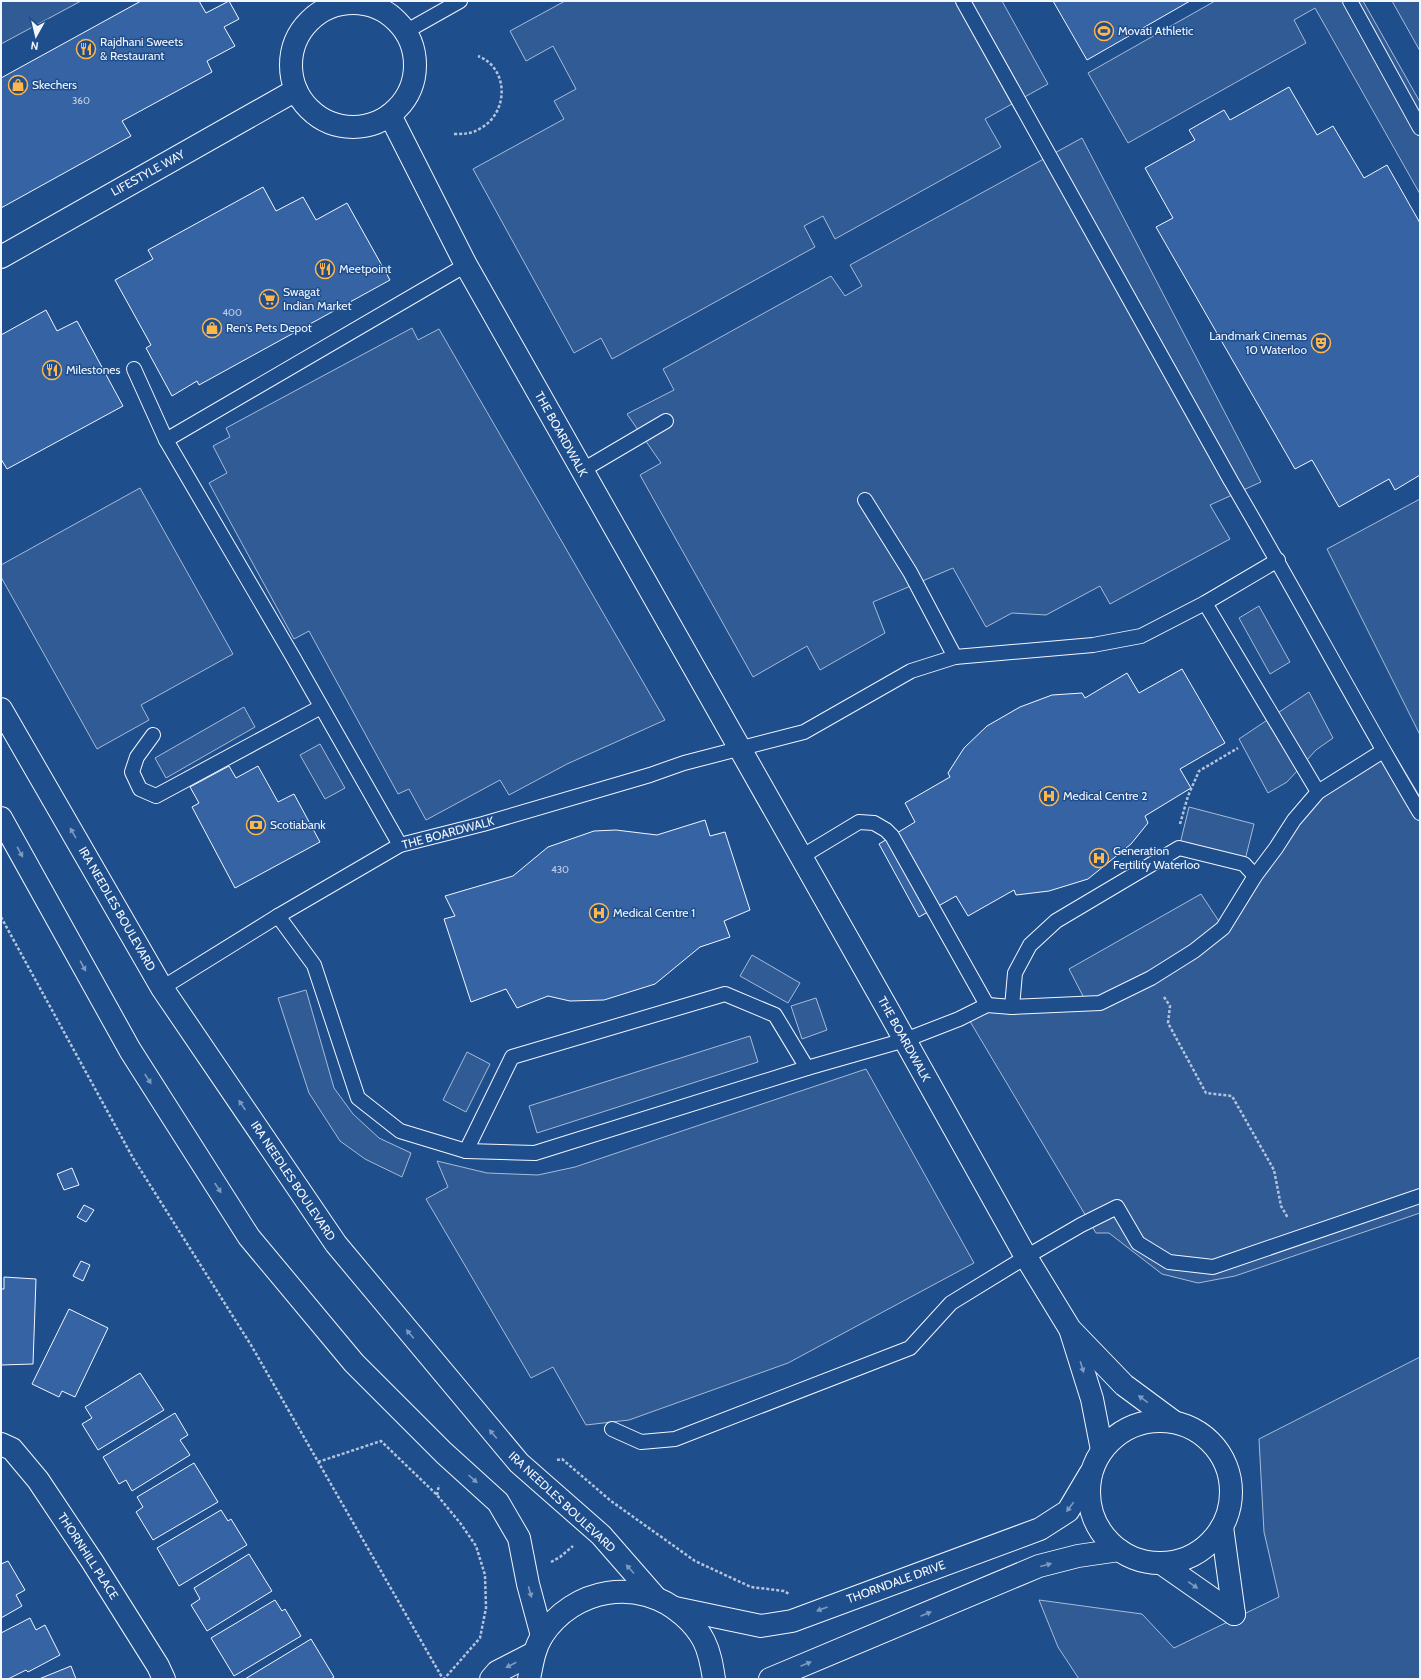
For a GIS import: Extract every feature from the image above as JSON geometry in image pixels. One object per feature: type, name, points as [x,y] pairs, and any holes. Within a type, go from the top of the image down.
[{"type":"street","points":[[355,4],[367,6],[378,9],[389,15],[405,32],[411,44],[414,58],[414,76],[404,100],[390,115],[377,122],[362,126],[338,125],[326,121],[315,114],[303,102],[296,90],[291,67],[292,56],[312,8],[355,4]]},
{"type":"street","name":"LIFESTYLE WAY","points":[[1,257],[296,90]]},
{"type":"street","name":"THE BOARDWALK","points":[[390,115],[466,266],[1026,1256],[1070,1329],[1124,1385],[1174,1422]]},
{"type":"street","name":"IRA NEEDLES BOULEVARD","points":[[1,709],[162,988],[336,1244],[519,1463],[601,1535],[656,1598]]},
{"type":"street","points":[[1,818],[130,1050],[249,1238],[354,1363],[444,1453],[498,1502],[519,1538],[538,1645]]},
{"type":"street","name":"THE BOARDWALK","points":[[1070,1329],[1092,1399],[1102,1450]]},
{"type":"street","points":[[1154,1421],[1174,1422],[1186,1426],[1203,1436],[1217,1450],[1224,1461],[1231,1486],[1231,1499],[1228,1514],[1222,1527],[1213,1539],[1196,1553],[1175,1561],[1161,1563],[1146,1562],[1119,1550],[1103,1535],[1092,1516],[1088,1488],[1090,1474],[1102,1450],[1111,1440],[1122,1432],[1134,1426],[1154,1421]]},
{"type":"street","name":"THORNHILL PLACE","points":[[1,1444],[12,1449],[38,1480],[92,1561],[158,1666],[164,1679]]},
{"type":"street","name":"THORNDALE DRIVE","points":[[675,1608],[761,1626],[792,1621],[1040,1529],[1068,1511],[1090,1474]]},
{"type":"street","points":[[1161,1563],[1234,1614],[1222,1527]]},
{"type":"street","points":[[770,1679],[1039,1566],[1078,1556],[1119,1550]]},
{"type":"street","points":[[529,1679],[538,1645],[558,1615],[580,1601],[605,1592],[631,1591],[656,1598],[675,1608],[691,1623],[704,1640],[711,1661],[714,1679]]},
{"type":"street","points":[[491,1679],[497,1672],[538,1645]]},
{"type":"lane","points":[[405,32],[460,1]]},
{"type":"lane","points":[[963,1],[1231,482],[1278,560],[1304,611],[1383,751],[1420,813]]},
{"type":"lane","points":[[1350,1],[1420,128]]},
{"type":"lane","points":[[166,440],[466,266]]},
{"type":"lane","points":[[134,369],[166,440],[400,845]]},
{"type":"lane","points":[[581,471],[666,421]]},
{"type":"lane","points":[[865,500],[910,572],[955,657]]},
{"type":"lane","points":[[739,748],[804,732],[911,671],[955,657],[1093,645],[1141,636],[1205,603],[1278,560]]},
{"type":"lane","points":[[1205,603],[1318,792]]},
{"type":"lane","points":[[153,736],[137,757],[132,772],[140,789],[156,796],[321,708]]},
{"type":"lane","name":"THE BOARDWALK","points":[[162,988],[278,916],[400,845],[483,824],[650,775],[684,762],[739,748]]},
{"type":"lane","points":[[278,916],[314,965],[358,1098],[400,1131],[466,1151],[536,1153],[807,1068],[905,1040],[959,1019],[988,1005],[1012,1007],[1100,1003],[1151,978],[1194,951],[1223,928],[1255,876],[1276,848],[1294,820],[1318,792],[1383,751]]},
{"type":"lane","points":[[801,857],[859,822],[874,822],[886,830],[892,836],[988,1005]]},
{"type":"lane","points":[[1012,1007],[1015,973],[1030,945],[1056,921],[1179,848],[1244,864],[1255,876]]},
{"type":"lane","points":[[466,1151],[512,1057],[725,994],[775,1015],[807,1068]]},
{"type":"lane","points":[[612,1429],[641,1442],[675,1440],[910,1348],[951,1303],[1026,1256],[1081,1225],[1117,1208],[1138,1243],[1169,1262],[1212,1268],[1420,1196]]},
{"type":"path","points":[[454,134],[468,134],[482,128],[491,120],[498,110],[501,101],[502,90],[500,77],[494,66],[486,59],[478,56]]},
{"type":"path","points":[[1180,824],[1188,796],[1199,771],[1238,748]]},
{"type":"path","points":[[1,917],[133,1158],[251,1345],[318,1462],[444,1679],[480,1638],[486,1608],[485,1575],[476,1546],[461,1524],[437,1495],[381,1441],[318,1462]]},
{"type":"path","points":[[1162,993],[1170,1006],[1168,1023],[1206,1093],[1232,1096],[1274,1170],[1281,1206],[1300,1237]]},
{"type":"path","points":[[562,1460],[611,1501],[695,1562],[751,1587],[784,1591]]},
{"type":"path","points":[[549,1563],[560,1557],[574,1546]]},
{"type":"shaded area","points":[[1,1],[81,1],[1,44]]},
{"type":"shaded area","points":[[565,1],[1002,1],[1048,84],[985,119],[1001,147],[835,239],[823,216],[804,226],[815,247],[612,359],[601,338],[574,353],[473,169],[564,119],[554,101],[576,89],[553,46],[526,61],[510,31]]},
{"type":"shaded area","points":[[1215,1],[1363,1],[1420,102],[1420,194],[1315,8],[1294,20],[1306,43],[1128,143],[1088,73]]},
{"type":"shaded area","points":[[1392,1],[1420,1],[1420,51]]},
{"type":"shaded area","points":[[1082,138],[1261,482],[1210,505],[1230,539],[1110,604],[1100,586],[1046,615],[1012,613],[986,627],[953,568],[873,602],[885,633],[820,670],[807,646],[753,677],[640,475],[661,463],[627,414],[674,390],[663,369],[831,276],[845,296],[862,286],[850,265]]},
{"type":"shaded area","points":[[412,328],[418,340],[439,329],[665,720],[567,764],[509,795],[500,780],[426,820],[409,789],[398,794],[309,631],[294,639],[209,483],[227,473],[213,446],[230,437],[226,428]]},
{"type":"shaded area","points":[[140,488],[233,654],[141,705],[149,720],[97,749],[1,577],[1,565]]},
{"type":"shaded area","points":[[1420,499],[1420,735],[1327,549]]},
{"type":"shaded area","points":[[1259,606],[1290,662],[1270,674],[1239,618]]},
{"type":"shaded area","points":[[1309,692],[1333,738],[1316,750],[1287,782],[1268,793],[1239,739]]},
{"type":"shaded area","points":[[244,707],[255,727],[166,778],[155,758]]},
{"type":"shaded area","points":[[320,744],[345,788],[325,799],[300,755]]},
{"type":"shaded area","points":[[1389,745],[1420,797],[1420,1213],[1235,1276],[1198,1283],[1162,1274],[1109,1233],[1096,1233],[965,1013],[993,998],[1018,1001],[1084,998],[1069,969],[1201,894],[1222,926],[1324,786]]},
{"type":"shaded area","points":[[1189,807],[1254,824],[1244,864],[1179,848]]},
{"type":"shaded area","points":[[752,955],[800,983],[788,1003],[740,976]]},
{"type":"shaded area","points":[[306,990],[334,1088],[353,1114],[379,1138],[411,1153],[402,1177],[365,1159],[340,1141],[309,1093],[278,998]]},
{"type":"shaded area","points":[[816,998],[827,1030],[802,1039],[791,1006]]},
{"type":"shaded area","points":[[750,1036],[758,1062],[537,1133],[529,1106]]},
{"type":"shaded area","points":[[467,1052],[490,1064],[466,1112],[443,1100]]},
{"type":"shaded area","points":[[866,1069],[974,1263],[788,1363],[629,1420],[586,1425],[553,1367],[531,1378],[426,1199],[448,1187],[437,1161],[487,1173],[538,1175],[575,1167]]},
{"type":"shaded area","points":[[1420,1357],[1420,1679],[1079,1679],[1058,1647],[1039,1600],[1142,1614],[1174,1648],[1279,1597],[1264,1532],[1259,1439]]},
{"type":"building","points":[[141,1],[199,1],[206,13],[229,1],[239,19],[224,27],[235,46],[207,61],[212,72],[122,121],[131,136],[1,208],[1,78]]},
{"type":"building","name":"Movati Athletic","points":[[1053,1],[1190,1],[1087,60]]},
{"type":"building","name":"Landmark Cinemas 10 Waterloo","points":[[1289,87],[1317,135],[1333,126],[1364,178],[1387,165],[1420,223],[1420,475],[1395,490],[1389,479],[1339,507],[1312,460],[1295,469],[1156,227],[1173,218],[1145,168],[1195,140],[1189,130],[1224,110],[1230,120]]},
{"type":"building","points":[[263,187],[276,211],[303,197],[316,220],[347,203],[390,280],[199,385],[197,381],[172,396],[146,348],[151,345],[115,280],[153,259],[148,250]]},
{"type":"building","name":"Milestones","points":[[46,310],[57,331],[77,321],[123,406],[7,469],[1,459],[1,335]]},
{"type":"building","name":"Medical Centre 2","points":[[1182,669],[1225,743],[1180,769],[1191,788],[1145,816],[1148,823],[1131,844],[1088,879],[1049,891],[1016,895],[1014,890],[968,916],[956,896],[919,917],[879,844],[915,822],[905,803],[950,777],[948,773],[964,748],[987,726],[1020,707],[1052,695],[1082,693],[1085,698],[1127,673],[1139,693]]},
{"type":"building","name":"Scotiabank","points":[[229,766],[236,778],[258,766],[278,802],[294,794],[320,842],[235,888],[192,807],[199,803],[190,787]]},
{"type":"building","name":"Medical Centre 1","points":[[705,820],[710,836],[725,832],[750,910],[724,921],[730,937],[700,947],[655,984],[604,1000],[570,1001],[548,996],[517,1008],[506,989],[471,1002],[444,919],[455,916],[445,896],[513,876],[548,847],[594,831],[616,830],[657,835]]},
{"type":"building","points":[[72,1168],[79,1185],[64,1190],[57,1174]]},
{"type":"building","points":[[84,1205],[94,1210],[86,1222],[77,1217]]},
{"type":"building","points":[[81,1261],[90,1265],[83,1281],[73,1276]]},
{"type":"building","points":[[4,1277],[36,1279],[33,1364],[1,1365],[1,1289],[4,1289]]},
{"type":"building","points":[[69,1309],[108,1328],[75,1397],[62,1391],[59,1397],[32,1384]]},
{"type":"building","points":[[140,1373],[164,1410],[98,1450],[82,1424],[92,1418],[85,1407]]},
{"type":"building","points":[[175,1413],[188,1435],[180,1440],[190,1455],[132,1491],[126,1480],[119,1484],[103,1457]]},
{"type":"building","points":[[194,1463],[218,1502],[153,1540],[136,1512],[143,1507],[137,1497]]},
{"type":"building","points":[[221,1510],[228,1521],[231,1519],[247,1545],[179,1586],[157,1548]]},
{"type":"building","points":[[249,1554],[272,1591],[207,1631],[191,1605],[200,1599],[194,1588]]},
{"type":"building","points":[[8,1561],[25,1590],[16,1595],[22,1606],[1,1618],[1,1564]]},
{"type":"building","points":[[275,1600],[282,1611],[285,1609],[301,1636],[234,1676],[211,1638]]},
{"type":"building","points":[[30,1618],[36,1630],[45,1625],[60,1655],[28,1672],[26,1670],[8,1679],[1,1679],[1,1633]]},
{"type":"building","points":[[311,1639],[334,1677],[331,1679],[245,1679]]},
{"type":"building","points":[[71,1666],[76,1679],[39,1679]]},
{"type":"place","name":"Movati Athletic","points":[[1104,31]]},
{"type":"place","name":"Rajdhani Sweets & Restaurant","points":[[86,49]]},
{"type":"place","name":"Skechers","points":[[18,85]]},
{"type":"place","name":"Meetpoint","points":[[325,269]]},
{"type":"place","name":"Swagat Indian Market","points":[[269,299]]},
{"type":"place","name":"Ren's Pets Depot","points":[[212,328]]},
{"type":"place","name":"Landmark Cinemas 10 Waterloo","points":[[1321,343]]},
{"type":"place","name":"Milestones","points":[[52,370]]},
{"type":"place","name":"Medical Centre 2","points":[[1049,796]]},
{"type":"place","name":"Scotiabank","points":[[256,825]]},
{"type":"place","name":"Generation Fertility Waterloo","points":[[1099,858]]},
{"type":"place","name":"Medical Centre 1","points":[[599,913]]}]
